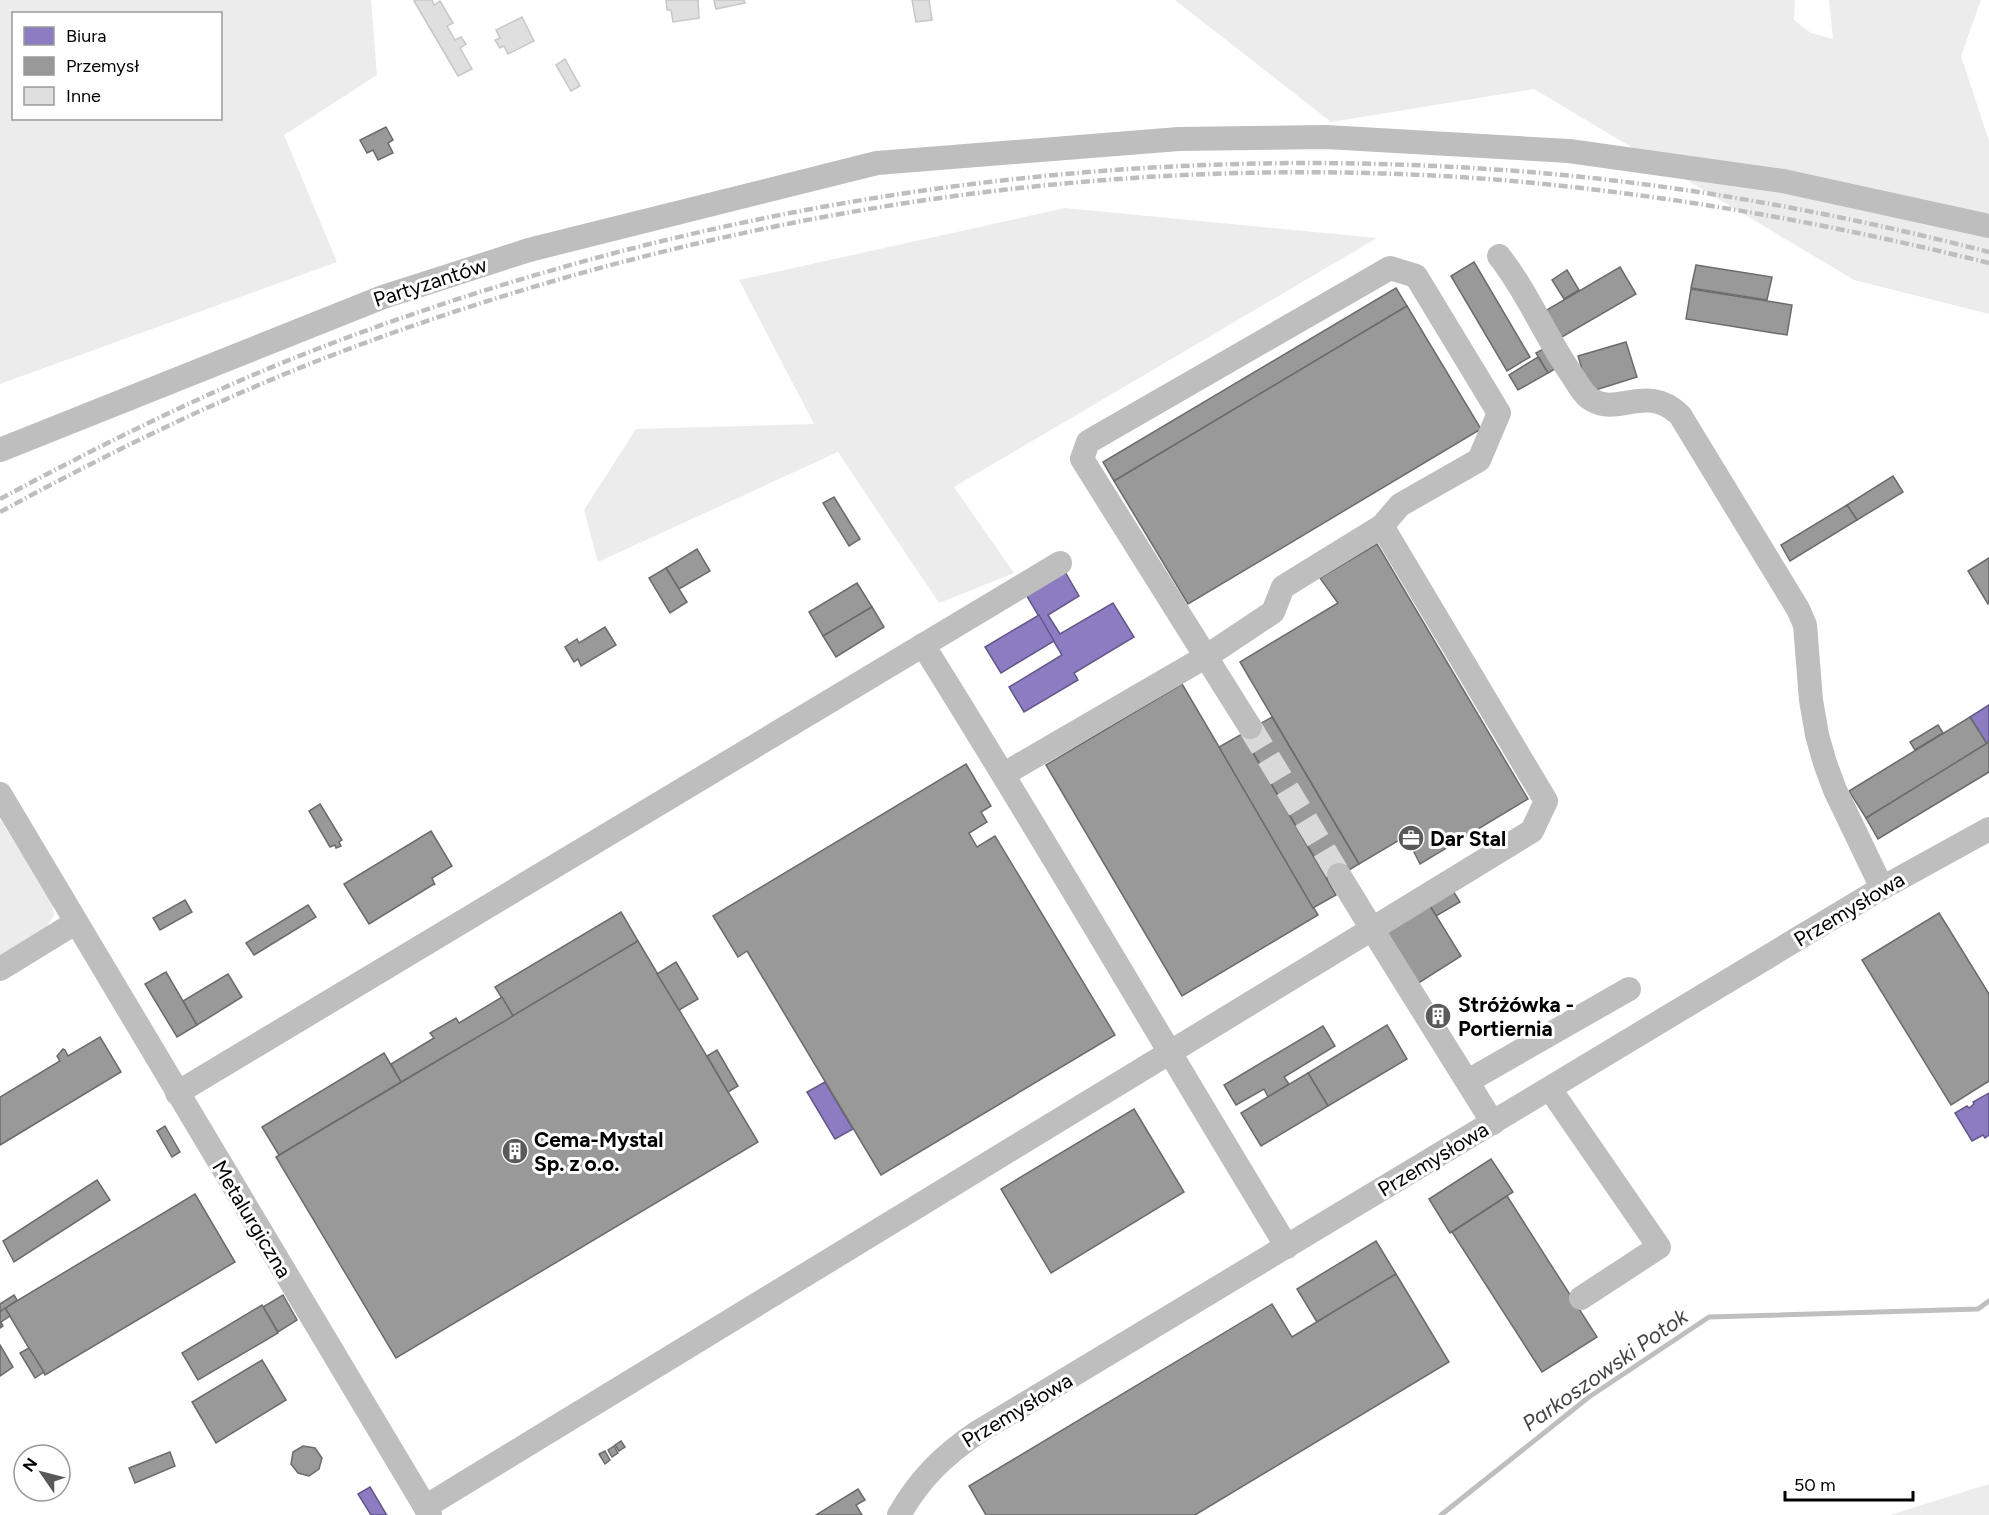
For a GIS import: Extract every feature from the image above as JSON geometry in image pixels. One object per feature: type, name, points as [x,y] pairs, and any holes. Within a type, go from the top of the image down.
[{"type":"street","name":"Partyzantów","points":[[0,450],[383,297],[529,250],[877,163],[1179,139],[1326,137],[1569,151],[1783,181],[1989,226]]},
{"type":"street","points":[[1499,256],[1585,395],[1594,402],[1604,404],[1654,399],[1670,406],[1680,415],[1785,586],[1805,625],[1817,735],[1825,763],[1835,790],[1882,888]]},
{"type":"street","points":[[1004,774],[1208,657],[1273,612],[1283,587],[1382,526],[1400,505],[1479,460],[1499,412],[1416,276],[1390,267],[1088,442],[1082,459],[1208,657],[1250,728]]},
{"type":"street","points":[[427,1511],[1532,831],[1546,801],[1382,526]]},
{"type":"street","points":[[177,1093],[1060,563]]},
{"type":"street","points":[[923,645],[1004,774],[1287,1247]]},
{"type":"street","points":[[0,794],[75,923],[0,969]]},
{"type":"street","name":"Przemysłowa","points":[[899,1515],[922,1479],[953,1449],[1882,888],[1989,829]]},
{"type":"street","points":[[1339,875],[1493,1123]]},
{"type":"street","name":"Metalurgiczna","points":[[75,923],[427,1511]]},
{"type":"street","points":[[1468,1081],[1629,989]]},
{"type":"street","points":[[1550,1089],[1659,1247],[1581,1298]]},
{"type":"shaded area","points":[[0,0],[371,0],[377,75],[284,135],[337,262],[0,384]]},
{"type":"shaded area","points":[[1175,0],[1795,0],[1794,20],[1811,33],[1833,39],[1829,0],[1981,0],[1961,56],[1989,141],[1989,314],[1854,280],[1534,89],[1331,122]]},
{"type":"shaded area","points":[[1065,208],[1377,238],[954,487],[1014,573],[939,603],[838,452],[598,562],[584,510],[636,429],[814,424],[739,280]]},
{"type":"shaded area","points":[[0,819],[52,903],[54,915],[46,928],[0,955]]},
{"type":"shaded area","points":[[1989,1484],[1989,1515],[1890,1515]]},
{"type":"building: Biura","points":[[1064,570],[1079,596],[1048,615],[1060,634],[1113,603],[1134,637],[1074,673],[1078,680],[1024,712],[1009,687],[1062,655],[1025,593]]},
{"type":"building: Biura","points":[[1039,615],[1054,641],[1001,673],[985,647]]},
{"type":"building: Biura","points":[[1989,705],[1989,742],[1987,744],[1970,717]]},
{"type":"building: Biura","points":[[825,1082],[853,1129],[835,1139],[807,1092]]},
{"type":"building: Biura","points":[[1989,1093],[1989,1135],[1985,1138],[1983,1135],[1972,1141],[1955,1113],[1967,1106],[1969,1108],[1974,1104],[1973,1102]]},
{"type":"building: Biura","points":[[370,1487],[387,1515],[371,1515],[358,1494]]},
{"type":"building: Przemysł","points":[[386,127],[393,140],[388,143],[393,153],[378,160],[373,150],[367,153],[360,140]]},
{"type":"building: Przemysł","points":[[1474,262],[1530,357],[1507,371],[1451,276]]},
{"type":"building: Przemysł","points":[[1696,265],[1772,277],[1767,300],[1691,288]]},
{"type":"building: Przemysł","points":[[1620,267],[1636,294],[1555,341],[1540,314]]},
{"type":"building: Przemysł","points":[[1567,270],[1579,290],[1564,299],[1552,280]]},
{"type":"building: Przemysł","points":[[1396,288],[1407,306],[1114,481],[1103,462]]},
{"type":"building: Przemysł","points":[[1691,289],[1792,305],[1787,335],[1686,319]]},
{"type":"building: Przemysł","points":[[1407,306],[1481,429],[1188,604],[1114,481]]},
{"type":"building: Przemysł","points":[[1626,342],[1637,377],[1589,392],[1578,356]]},
{"type":"building: Przemysł","points":[[1549,346],[1560,366],[1548,373],[1536,353]]},
{"type":"building: Przemysł","points":[[1538,357],[1548,373],[1518,390],[1509,375]]},
{"type":"building: Przemysł","points":[[1893,476],[1903,492],[1857,520],[1847,505]]},
{"type":"building: Przemysł","points":[[834,497],[860,539],[849,546],[823,503]]},
{"type":"building: Przemysł","points":[[1847,505],[1857,520],[1790,561],[1781,545]]},
{"type":"building: Przemysł","points":[[1377,544],[1528,799],[1420,864],[1406,836],[1359,864],[1240,662],[1338,603],[1320,578]]},
{"type":"building: Przemysł","points":[[697,549],[710,571],[679,589],[666,568]]},
{"type":"building: Przemysł","points":[[1989,558],[1989,603],[1988,604],[1968,571]]},
{"type":"building: Przemysł","points":[[666,568],[687,602],[670,613],[649,578]]},
{"type":"building: Przemysł","points":[[857,583],[872,607],[823,636],[809,612]]},
{"type":"building: Przemysł","points":[[872,607],[884,627],[836,657],[823,636]]},
{"type":"building: Przemysł","points":[[605,627],[616,645],[581,666],[578,659],[574,662],[565,647],[577,639],[579,643]]},
{"type":"building: Przemysł","points":[[1182,684],[1318,915],[1182,996],[1046,765]]},
{"type":"building: Przemysł","points":[[1272,717],[1359,864],[1329,882],[1242,734]]},
{"type":"building: Przemysł","points":[[1970,717],[1987,744],[1866,818],[1849,791]]},
{"type":"building: Przemysł","points":[[1938,725],[1943,733],[1915,750],[1910,742]]},
{"type":"building: Przemysł","points":[[1242,734],[1336,895],[1313,908],[1219,747]]},
{"type":"building: Przemysł","points":[[1989,742],[1989,772],[1878,839],[1866,818]]},
{"type":"building: Przemysł","points":[[966,764],[991,806],[981,812],[987,822],[969,833],[977,847],[995,836],[1115,1035],[881,1175],[747,951],[738,957],[713,916]]},
{"type":"building: Przemysł","points":[[320,804],[342,840],[339,842],[341,846],[330,847],[309,811]]},
{"type":"building: Przemysł","points":[[431,831],[452,866],[432,878],[435,885],[369,924],[344,884]]},
{"type":"building: Przemysł","points":[[1450,886],[1460,902],[1436,916],[1427,901]]},
{"type":"building: Przemysł","points":[[185,900],[192,912],[160,930],[153,918]]},
{"type":"building: Przemysł","points":[[1427,901],[1461,956],[1417,984],[1383,928]]},
{"type":"building: Przemysł","points":[[308,905],[316,917],[254,955],[246,943]]},
{"type":"building: Przemysł","points":[[621,912],[638,941],[513,1016],[495,987]]},
{"type":"building: Przemysł","points":[[1939,913],[1989,994],[1989,1081],[1951,1105],[1862,960]]},
{"type":"building: Przemysł","name":"Cema-Mystal Sp. z o.o.","points":[[638,941],[758,1142],[396,1358],[276,1157]]},
{"type":"building: Przemysł","points":[[676,962],[698,999],[679,1010],[657,974]]},
{"type":"building: Przemysł","points":[[166,972],[197,1025],[177,1037],[145,984]]},
{"type":"building: Przemysł","points":[[228,974],[242,997],[197,1025],[183,1001]]},
{"type":"building: Przemysł","points":[[502,997],[513,1016],[401,1082],[391,1064],[434,1038],[430,1033],[456,1018],[459,1023]]},
{"type":"building: Przemysł","points":[[1387,1025],[1407,1059],[1328,1106],[1308,1073]]},
{"type":"building: Przemysł","points":[[1323,1026],[1335,1046],[1284,1077],[1289,1084],[1268,1097],[1264,1089],[1236,1105],[1224,1085]]},
{"type":"building: Przemysł","points":[[100,1037],[121,1072],[0,1145],[0,1097],[60,1061],[57,1056],[63,1049],[68,1056]]},
{"type":"building: Przemysł","points":[[717,1050],[738,1086],[728,1092],[707,1056]]},
{"type":"building: Przemysł","points":[[384,1053],[401,1082],[279,1155],[262,1127]]},
{"type":"building: Przemysł","points":[[1308,1073],[1328,1106],[1261,1146],[1241,1113]]},
{"type":"building: Przemysł","points":[[1134,1109],[1184,1192],[1051,1273],[1001,1189]]},
{"type":"building: Przemysł","points":[[165,1126],[180,1152],[172,1157],[157,1131]]},
{"type":"building: Przemysł","points":[[1491,1159],[1513,1192],[1450,1233],[1429,1199]]},
{"type":"building: Przemysł","points":[[97,1180],[110,1200],[14,1262],[3,1241]]},
{"type":"building: Przemysł","points":[[195,1194],[235,1262],[45,1375],[5,1308]]},
{"type":"building: Przemysł","points":[[1507,1196],[1597,1337],[1542,1372],[1452,1232]]},
{"type":"building: Przemysł","points":[[1376,1241],[1396,1274],[1317,1322],[1297,1289]]},
{"type":"building: Przemysł","points":[[1396,1274],[1449,1362],[1195,1515],[986,1515],[969,1486],[1272,1304],[1292,1337]]},
{"type":"building: Przemysł","points":[[14,1295],[17,1300],[0,1312],[0,1304]]},
{"type":"building: Przemysł","points":[[283,1295],[297,1320],[278,1332],[263,1307]]},
{"type":"building: Przemysł","points":[[262,1305],[278,1333],[198,1380],[182,1353]]},
{"type":"building: Przemysł","points":[[5,1308],[10,1316],[1,1322],[3,1326],[0,1328],[0,1312]]},
{"type":"building: Przemysł","points":[[0,1345],[13,1367],[0,1376]]},
{"type":"building: Przemysł","points":[[29,1348],[44,1372],[35,1378],[20,1353]]},
{"type":"building: Przemysł","points":[[262,1360],[286,1400],[216,1443],[192,1402]]},
{"type":"building: Przemysł","points":[[621,1441],[625,1447],[619,1451],[615,1445]]},
{"type":"building: Przemysł","points":[[303,1446],[315,1448],[322,1458],[319,1469],[309,1476],[298,1473],[291,1464],[293,1452]]},
{"type":"building: Przemysł","points":[[614,1446],[618,1453],[612,1457],[608,1450]]},
{"type":"building: Przemysł","points":[[605,1451],[610,1460],[605,1464],[599,1454]]},
{"type":"building: Przemysł","points":[[170,1452],[175,1466],[135,1483],[129,1468]]},
{"type":"building: Przemysł","points":[[858,1489],[865,1500],[856,1505],[862,1515],[816,1515]]},
{"type":"building: Inne","points":[[432,0],[434,5],[440,1],[453,23],[447,26],[455,40],[461,37],[466,44],[460,48],[472,69],[458,76],[414,1]]},
{"type":"building: Inne","points":[[666,0],[698,0],[699,18],[673,22],[671,10],[667,10]]},
{"type":"building: Inne","points":[[714,0],[744,0],[745,3],[716,9]]},
{"type":"building: Inne","points":[[912,0],[929,0],[932,20],[916,22]]},
{"type":"building: Inne","points":[[522,17],[534,41],[508,54],[504,46],[500,48],[495,40],[500,38],[496,30]]},
{"type":"building: Inne","points":[[565,59],[580,86],[571,91],[556,65]]},
{"type":"waterway","name":"Parkoszowski Potok","points":[[1441,1515],[1589,1397],[1709,1317],[1978,1309],[1989,1301]]},
{"type":"tunnel","points":[[1250,727],[1339,875]]},
{"type":"railway","points":[[0,499],[117,438],[236,382],[317,349],[467,296],[620,252],[774,216],[930,190],[1087,172],[1245,164],[1404,165],[1563,175],[1671,188],[1778,205],[1989,252]]},
{"type":"railway","points":[[0,512],[117,451],[236,395],[317,361],[459,310],[603,267],[750,232],[899,204],[1049,185],[1199,174],[1350,173],[1501,180],[1624,193],[1747,212],[1868,235],[1989,263]]},
{"type":"place","name":"Dar Stal","points":[[1411,838]]},
{"type":"place","name":"Stróżówka - Portiernia","points":[[1438,1016]]},
{"type":"place","name":"Cema-Mystal Sp. z o.o.","points":[[515,1151]]}]
